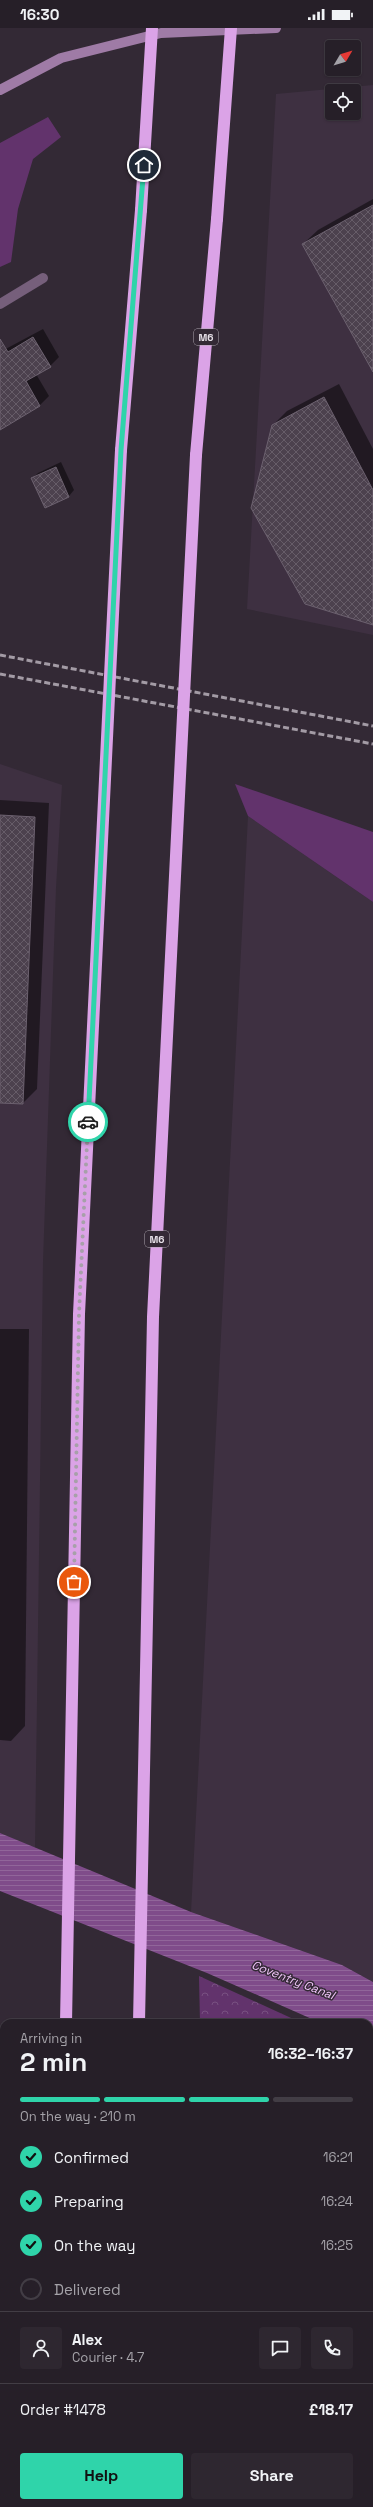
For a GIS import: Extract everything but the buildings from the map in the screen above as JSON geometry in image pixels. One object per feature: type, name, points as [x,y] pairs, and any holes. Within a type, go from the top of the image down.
[{"type":"highway","name":"M6","points":[[139,2019],[153,1317],[196,455],[217,219],[231,28]]},
{"type":"highway","points":[[66,2019],[79,1314],[121,450],[156,30]]},
{"type":"main road","points":[[147,28],[156,30],[276,28]]},
{"type":"main road","points":[[0,90],[61,58],[156,30]]},
{"type":"street","points":[[0,304],[43,278]]},
{"type":"shaded area","points":[[373,85],[373,635],[247,609],[276,94],[325,89],[325,120],[361,120],[361,86]]},
{"type":"shaded area","points":[[0,764],[62,785],[56,888],[43,1262],[35,1848],[0,1833]]},
{"type":"shaded area","points":[[248,816],[373,902],[373,1982],[342,1965],[191,1912]]},
{"type":"green space","points":[[48,117],[61,137],[33,159],[18,209],[11,262],[0,267],[0,143]]},
{"type":"green space","points":[[235,784],[373,832],[373,902],[248,816]]},
{"type":"green space","points":[[199,1976],[293,2019],[200,2019]]},
{"type":"water","name":"Coventry Canal","points":[[0,1833],[191,1912],[342,1965],[373,1982],[373,2019],[312,2019],[207,1973],[0,1891]]},
{"type":"railway","points":[[0,655],[373,726]]},
{"type":"railway","points":[[0,674],[373,744]]},
{"type":"way so far","points":[[74,1582],[79,1314],[88,1122]]},
{"type":"route","points":[[88,1122],[121,450],[144,165]]}]
